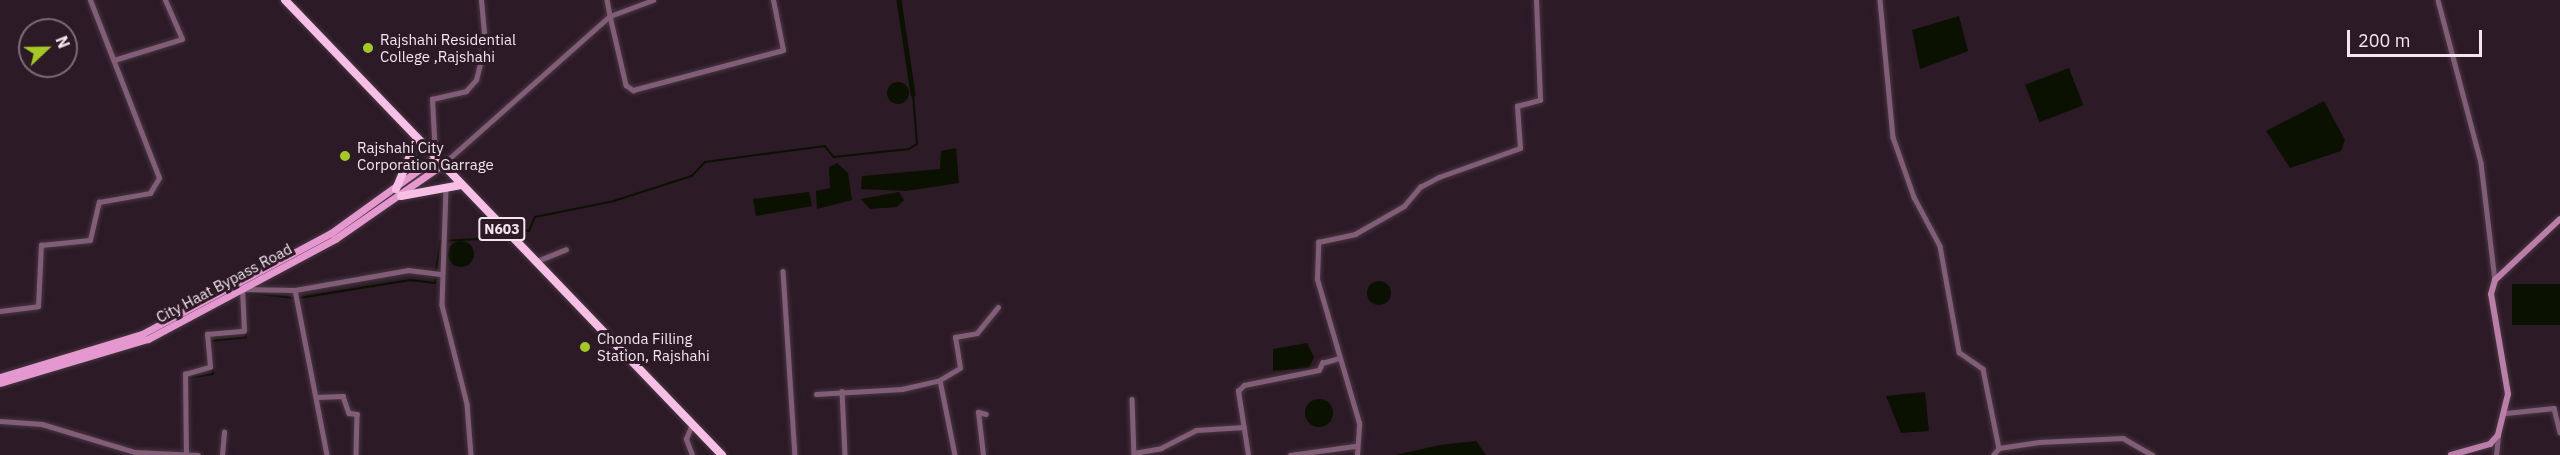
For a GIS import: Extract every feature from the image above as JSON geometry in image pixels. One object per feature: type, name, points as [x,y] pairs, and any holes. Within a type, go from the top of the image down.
[{"type":"highway","name":"N603","points":[[285,0],[722,455]]},
{"type":"highway","points":[[417,139],[399,193],[461,185]]},
{"type":"main road","name":"City Haat Bypass Road","points":[[0,377],[142,334],[288,259],[399,193],[435,158]]},
{"type":"main road","name":"City Haat Bypass Road","points":[[0,383],[148,339],[242,289],[442,165]]},
{"type":"main road","points":[[2451,455],[2490,444],[2498,435],[2506,413],[2491,294],[2495,280],[2560,219]]},
{"type":"street","points":[[0,311],[38,306],[41,244],[90,240],[99,202],[139,196],[156,188],[159,178],[141,120],[90,0]]},
{"type":"street","points":[[114,60],[182,39],[165,0]]},
{"type":"street","points":[[435,158],[432,99],[466,91],[476,80],[485,44],[481,0]]},
{"type":"street","points":[[607,0],[626,85],[633,90],[783,50],[773,0]]},
{"type":"street","points":[[442,165],[610,16],[653,0]]},
{"type":"street","points":[[1357,455],[1355,399],[1339,358],[1317,279],[1318,242],[1355,234],[1404,206],[1420,187],[1440,177],[1520,148],[1517,106],[1540,100],[1536,0]]},
{"type":"street","points":[[1880,0],[1893,137],[1914,197],[1940,246],[1959,352],[1983,369],[2000,448]]},
{"type":"street","points":[[2438,0],[2481,163],[2495,280]]},
{"type":"street","points":[[446,188],[442,305],[468,413],[471,455]]},
{"type":"street","points":[[535,262],[566,249]]},
{"type":"street","points":[[187,454],[185,374],[210,367],[207,334],[244,331],[242,289],[295,290],[408,270],[442,274]]},
{"type":"street","points":[[783,271],[795,455]]},
{"type":"street","points":[[295,290],[327,455]]},
{"type":"street","points":[[816,394],[902,389],[940,380],[960,368],[955,337],[976,333],[998,307]]},
{"type":"street","points":[[1248,455],[1238,391],[1244,385],[1319,370],[1322,363],[1339,358]]},
{"type":"street","points":[[940,380],[955,455]]},
{"type":"street","points":[[842,392],[845,455]]},
{"type":"street","points":[[316,397],[343,396],[349,413],[357,414],[356,455]]},
{"type":"street","points":[[1132,399],[1134,454],[1161,448],[1196,430],[1244,427]]},
{"type":"street","points":[[2506,413],[2554,408],[2560,432]]},
{"type":"street","points":[[983,455],[978,412],[986,414]]},
{"type":"street","points":[[0,422],[42,424],[135,452],[198,455]]},
{"type":"street","points":[[692,424],[686,439],[692,455]]},
{"type":"street","points":[[222,455],[224,432]]},
{"type":"street","points":[[2496,455],[2498,435]]},
{"type":"street","points":[[1994,455],[2000,448],[2123,438],[2154,455]]},
{"type":"street","points":[[1290,455],[1356,446]]},
{"type":"shaded area","points":[[1959,16],[1968,51],[1920,69],[1912,30]]},
{"type":"shaded area","points":[[2069,68],[2083,105],[2039,122],[2025,85]]},
{"type":"shaded area","points":[[898,82],[906,85],[909,93],[906,101],[898,104],[890,101],[887,93],[890,85]]},
{"type":"shaded area","points":[[2324,101],[2345,140],[2341,151],[2290,168],[2266,131]]},
{"type":"shaded area","points":[[956,148],[959,183],[906,191],[861,189],[862,176],[940,169],[941,151]]},
{"type":"shaded area","points":[[837,163],[848,173],[852,200],[817,209],[816,191],[830,188],[829,167]]},
{"type":"shaded area","points":[[809,192],[812,206],[756,216],[753,199]]},
{"type":"shaded area","points":[[899,192],[904,200],[897,207],[870,209],[861,199]]},
{"type":"shaded area","points":[[461,241],[471,244],[474,254],[471,264],[461,267],[451,264],[448,254],[451,244]]},
{"type":"shaded area","points":[[1379,281],[1388,284],[1391,293],[1388,302],[1379,305],[1370,302],[1367,293],[1370,284]]},
{"type":"shaded area","points":[[2512,284],[2560,284],[2560,325],[2512,325]]},
{"type":"shaded area","points":[[1307,343],[1314,357],[1309,368],[1273,371],[1273,349]]},
{"type":"shaded area","points":[[1925,392],[1929,431],[1901,433],[1886,396]]},
{"type":"shaded area","points":[[1319,399],[1329,403],[1333,413],[1329,423],[1319,427],[1309,423],[1305,413],[1309,403]]},
{"type":"shaded area","points":[[1476,441],[1486,455],[1395,455],[1440,445]]},
{"type":"waterway","points":[[899,0],[913,94]]},
{"type":"waterway","points":[[512,228],[529,231],[535,217],[614,201],[692,176],[705,162],[825,146],[834,157],[909,149],[917,144],[913,94]]},
{"type":"waterway","points":[[436,271],[440,241],[500,238]]},
{"type":"waterway","points":[[299,298],[410,280],[435,283],[436,276]]},
{"type":"waterway","points":[[245,297],[249,293],[294,298]]},
{"type":"waterway","points":[[210,341],[246,337],[246,332]]},
{"type":"waterway","points":[[189,454],[188,378],[213,374],[212,366]]},
{"type":"place","name":"Rajshahi Residential College ,Rajshahi","points":[[368,48]]},
{"type":"place","name":"Rajshahi City Corporation Garrage","points":[[345,156]]},
{"type":"place","name":"Chonda Filling Station, Rajshahi","points":[[585,347]]}]
